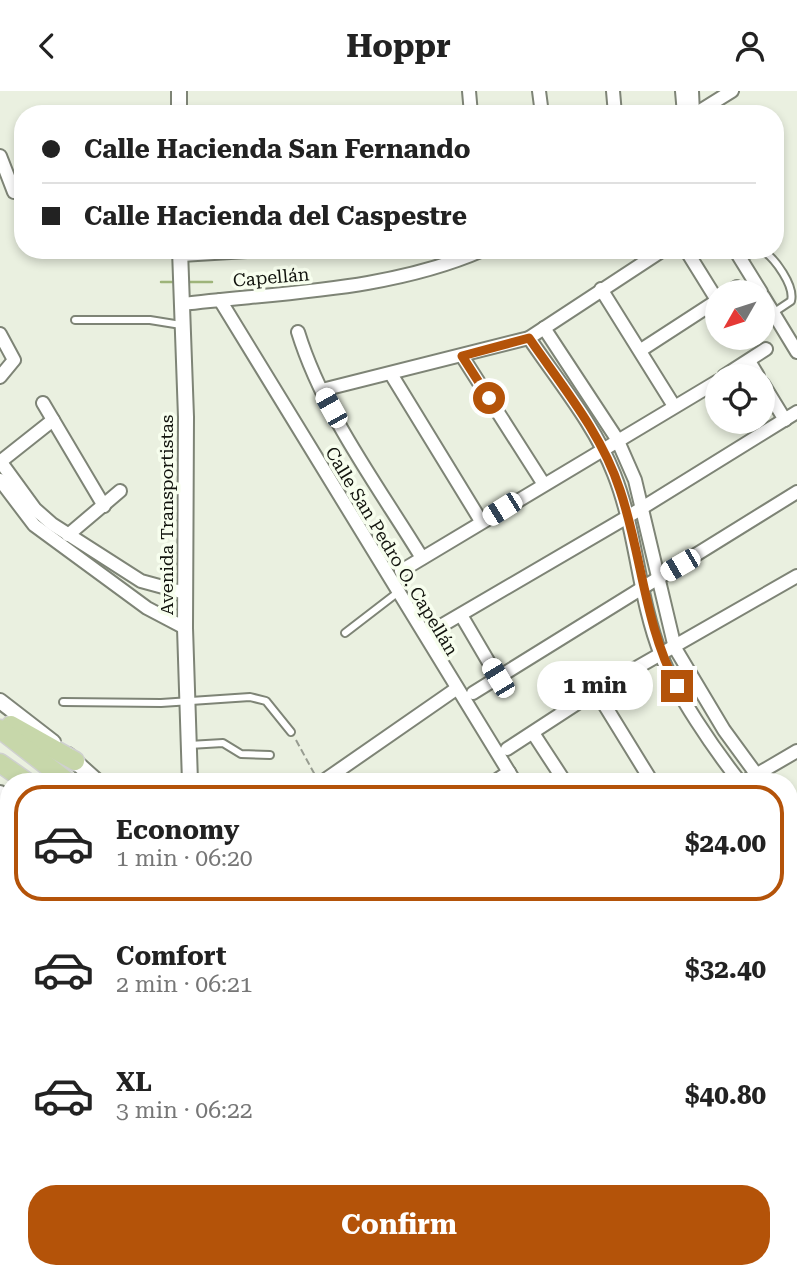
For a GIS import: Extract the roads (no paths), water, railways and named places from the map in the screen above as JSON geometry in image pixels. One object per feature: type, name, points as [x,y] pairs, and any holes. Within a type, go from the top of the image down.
[{"type":"main road","points":[[0,720],[75,761]]},
{"type":"main road","points":[[0,729],[56,773]]},
{"type":"street","points":[[709,105],[732,91]]},
{"type":"street","points":[[0,156],[14,192]]},
{"type":"street","name":"Avenida Transportistas","points":[[181,259],[187,417],[185,628],[190,773]]},
{"type":"street","name":"Capellán","points":[[182,300],[220,300],[372,282],[443,266],[460,259]]},
{"type":"street","points":[[322,390],[529,338],[649,259]]},
{"type":"street","points":[[692,259],[705,281]]},
{"type":"street","points":[[741,259],[754,280]]},
{"type":"street","points":[[601,289],[674,406]]},
{"type":"street","name":"Calle San Pedro O. Capellán","points":[[220,300],[509,773]]},
{"type":"street","points":[[641,350],[705,308]]},
{"type":"street","points":[[775,316],[797,352]]},
{"type":"street","points":[[544,328],[617,439],[635,480],[675,648],[724,730],[755,773]]},
{"type":"street","points":[[298,332],[307,362],[322,390],[422,558]]},
{"type":"street","points":[[0,334],[14,360],[0,377]]},
{"type":"street","points":[[529,338],[613,470],[629,516],[643,588],[661,655],[709,739],[734,773]]},
{"type":"street","points":[[744,364],[765,350]]},
{"type":"street","points":[[462,356],[543,483]]},
{"type":"street","points":[[391,374],[481,521]]},
{"type":"street","points":[[401,571],[705,388]]},
{"type":"street","points":[[43,403],[103,506]]},
{"type":"street","points":[[775,404],[785,420]]},
{"type":"street","points":[[434,630],[629,516],[797,412]]},
{"type":"street","points":[[53,420],[0,462],[35,509],[68,535],[126,572],[155,585],[185,593]]},
{"type":"street","points":[[0,480],[34,525],[147,608],[185,628]]},
{"type":"street","points":[[68,535],[120,492]]},
{"type":"street","points":[[473,693],[797,492]]},
{"type":"street","points":[[507,749],[596,691],[797,576]]},
{"type":"street","points":[[147,608],[155,585]]},
{"type":"street","points":[[461,615],[498,678]]},
{"type":"street","points":[[334,773],[456,689]]},
{"type":"street","points":[[596,691],[646,773]]},
{"type":"street","points":[[0,701],[88,773]]},
{"type":"street","points":[[533,733],[559,773]]},
{"type":"street","points":[[766,773],[797,751]]},
{"type":"lane","points":[[770,259],[792,294],[791,301],[775,312]]},
{"type":"lane","points":[[75,320],[150,320],[183,325]]},
{"type":"lane","points":[[345,633],[397,593]]},
{"type":"lane","points":[[63,702],[161,703],[259,698],[273,708],[291,732]]},
{"type":"lane","points":[[189,745],[223,743],[241,754],[270,755]]},
{"type":"waterway","points":[[161,282],[177,282]]},
{"type":"waterway","points":[[187,282],[212,282]]}]
